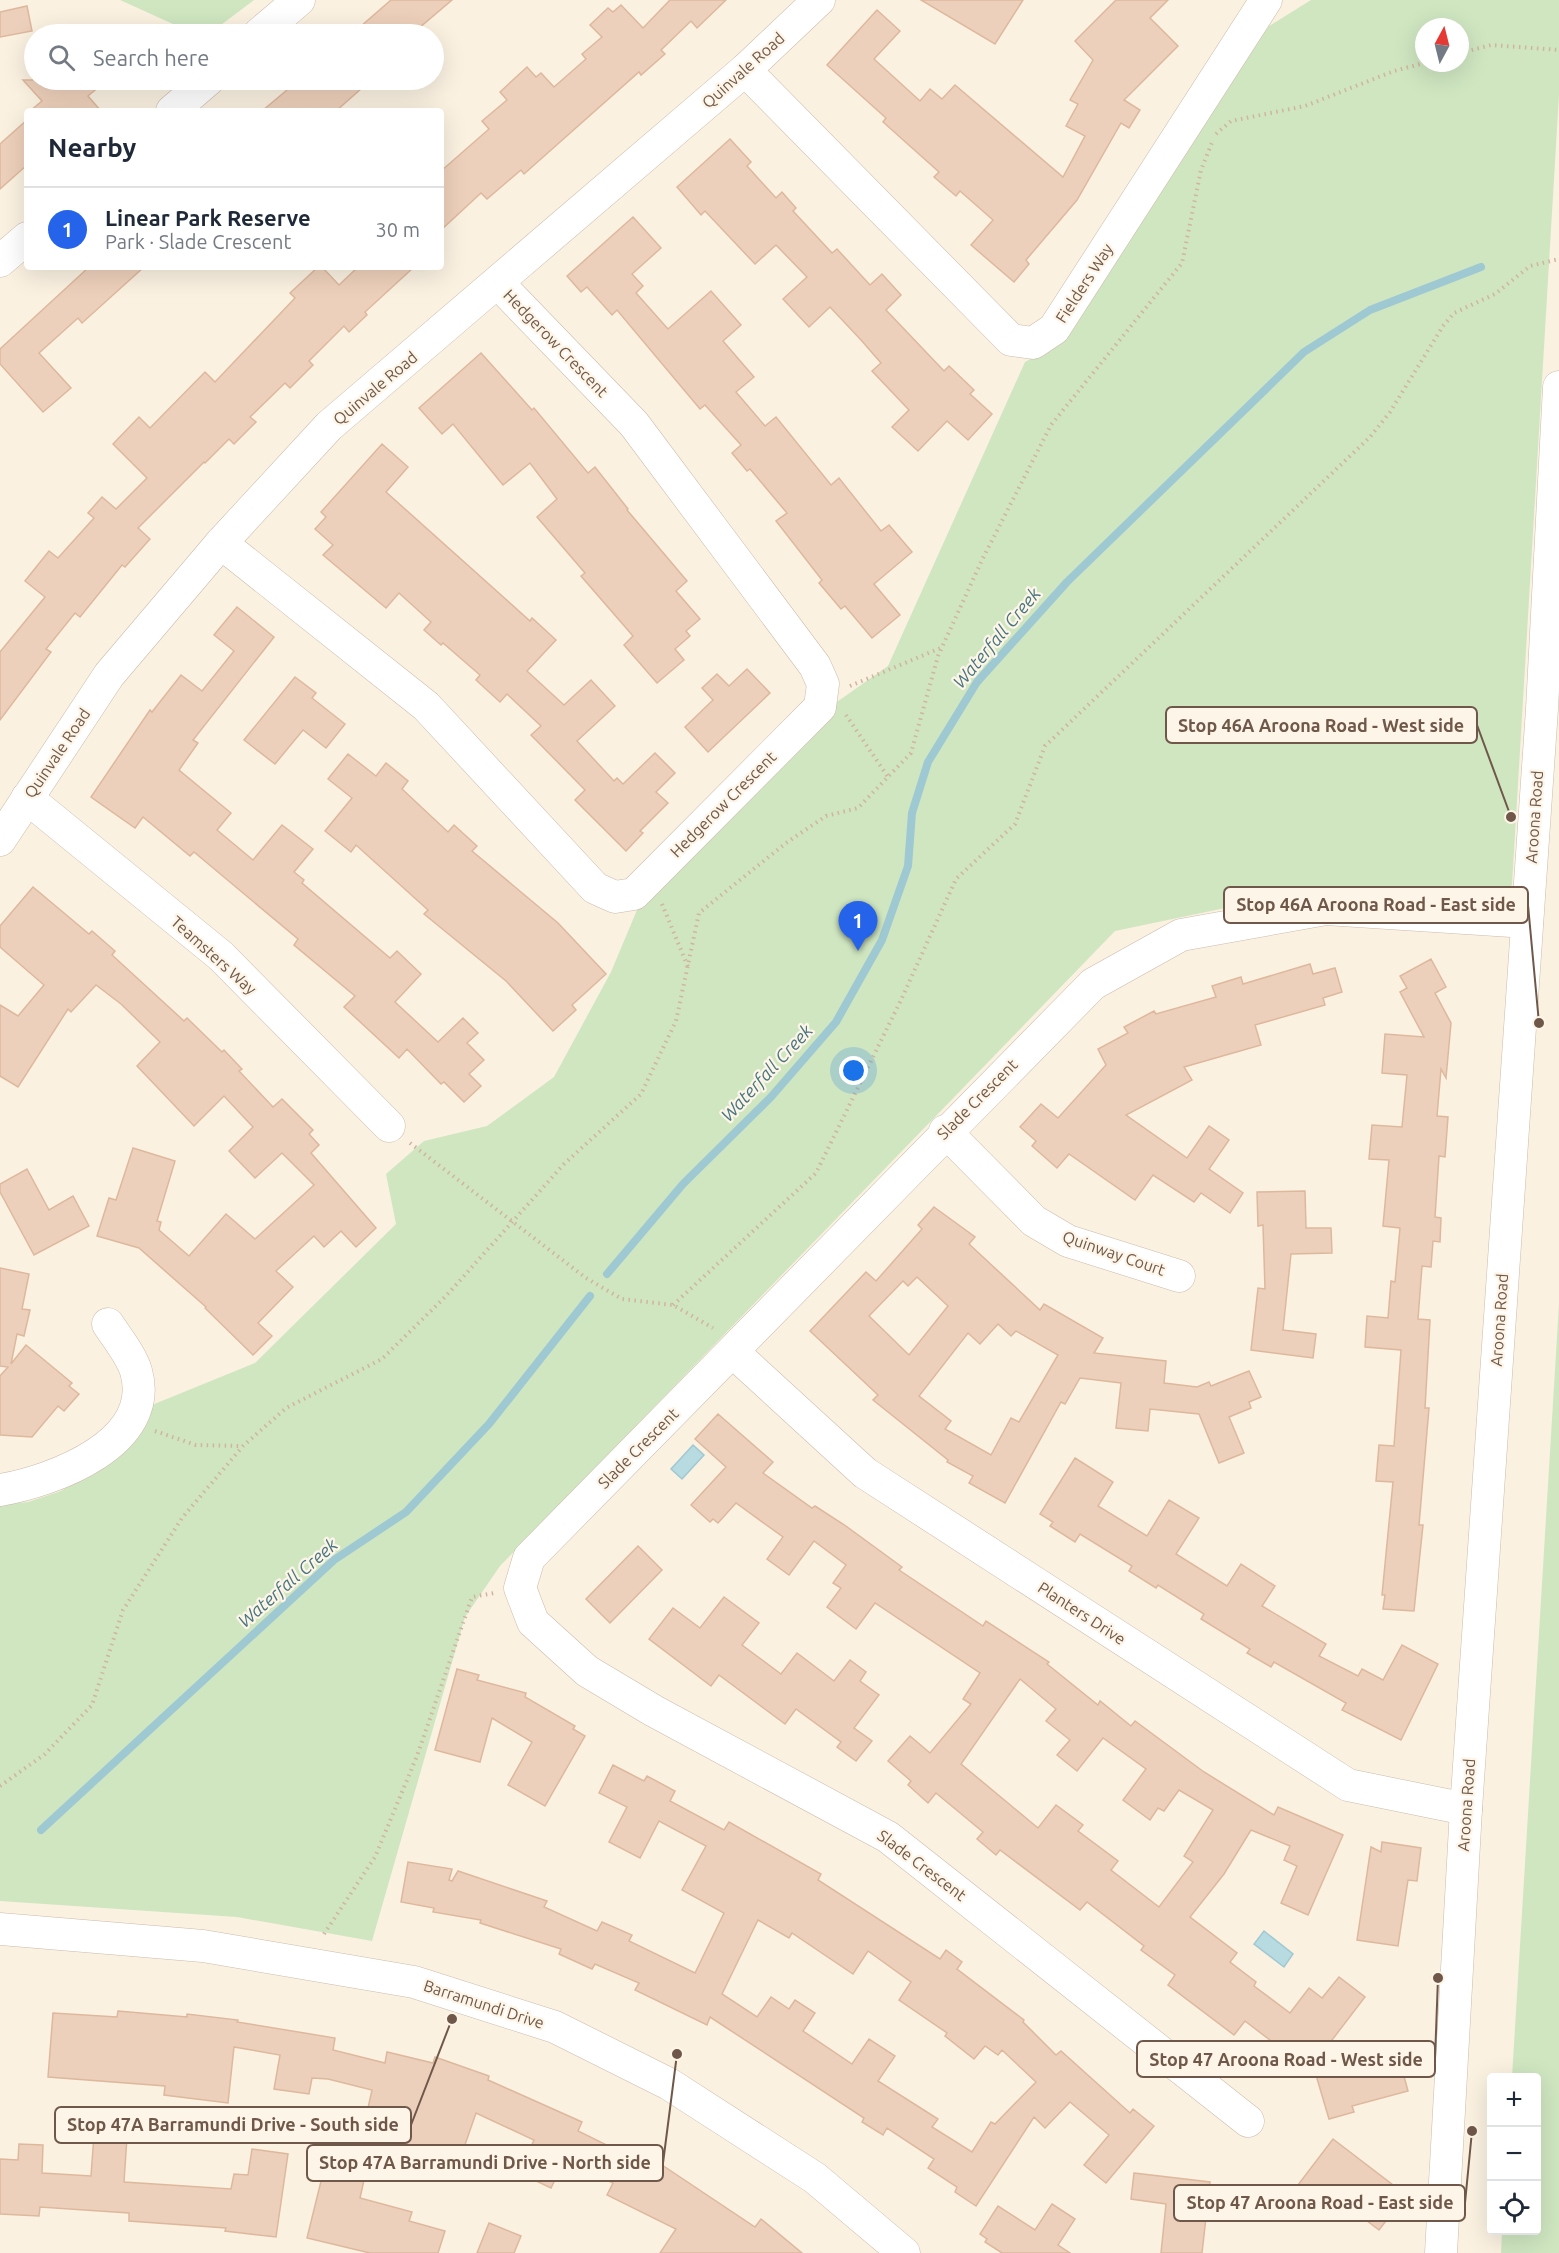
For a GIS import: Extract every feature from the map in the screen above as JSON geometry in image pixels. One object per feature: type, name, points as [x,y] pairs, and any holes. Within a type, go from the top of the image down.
[{"type":"street","points":[[271,24],[299,0]]},
{"type":"street","name":"Quinvale Road","points":[[0,840],[110,675],[221,543],[330,426],[745,70],[819,0]]},
{"type":"street","name":"Fielders Way","points":[[745,70],[1011,340],[1033,343],[1054,329],[1266,0]]},
{"type":"street","points":[[175,108],[196,90]]},
{"type":"street","points":[[0,261],[24,241]]},
{"type":"street","name":"Hedgerow Crescent","points":[[221,543],[426,706],[595,888],[615,897],[634,894],[820,707],[823,684],[815,666],[634,424],[498,283]]},
{"type":"street","name":"Aroona Road","points":[[1441,2253],[1466,1809],[1527,922],[1550,710],[1559,387]]},
{"type":"street","name":"Teamsters Way","points":[[27,798],[221,956],[389,1126]]},
{"type":"street","name":"Slade Crescent","points":[[1248,2121],[888,1837],[587,1671],[533,1622],[520,1588],[529,1558],[732,1353],[945,1131],[1093,984],[1182,935],[1326,909],[1527,922]]},
{"type":"street","name":"Quinway Court","points":[[945,1131],[1034,1221],[1068,1241],[1179,1276]]},
{"type":"street","points":[[0,1490],[28,1485],[60,1474],[114,1439],[130,1423],[138,1399],[136,1371],[108,1324]]},
{"type":"street","name":"Planters Drive","points":[[732,1353],[865,1473],[1348,1785],[1466,1809]]},
{"type":"street","name":"Barramundi Drive","points":[[0,1929],[203,1946],[414,1982],[555,2027],[669,2084],[815,2178],[904,2253]]},
{"type":"path","points":[[1469,51],[1491,45],[1559,50]]},
{"type":"path","points":[[0,1786],[45,1755],[92,1705],[123,1610],[182,1518],[243,1446],[285,1408],[382,1359],[421,1322],[564,1164],[641,1094],[676,1021],[699,913],[786,843],[826,816],[858,808],[911,753],[943,647],[982,561],[1051,425],[1182,263],[1201,170],[1215,135],[1231,121],[1305,106],[1394,71],[1415,65]]},
{"type":"path","points":[[672,1305],[816,1173],[901,1000],[956,879],[1015,824],[1045,746],[1370,437],[1390,412],[1443,326],[1454,313],[1495,294],[1530,266],[1559,259]]},
{"type":"path","points":[[821,697],[943,647]]},
{"type":"path","points":[[821,697],[847,715],[888,777]]},
{"type":"path","points":[[651,877],[688,967]]},
{"type":"path","points":[[389,1126],[586,1278],[622,1299],[672,1305],[712,1327],[732,1353]]},
{"type":"path","points":[[130,1423],[196,1444],[243,1446]]},
{"type":"path","points":[[324,1934],[375,1857],[417,1756],[472,1597],[520,1588]]},
{"type":"green space","points":[[120,0],[254,0],[222,24],[173,24]]},
{"type":"green space","points":[[1311,0],[1559,0],[1559,95],[1512,885],[1485,903],[1317,889],[1115,931],[500,1566],[465,1617],[372,1941],[237,1917],[0,1901],[0,1505],[28,1502],[61,1491],[94,1471],[147,1407],[255,1363],[396,1224],[386,1174],[424,1141],[487,1126],[554,1077],[611,972],[637,910],[834,704],[888,666],[1025,362],[1057,344],[1269,26]]},
{"type":"green space","points":[[1559,1304],[1559,2253],[1501,2253],[1502,2235],[1541,2235],[1541,2073],[1512,2073]]},
{"type":"water","points":[[693,1445],[704,1455],[682,1479],[671,1469]]},
{"type":"water","points":[[1264,1931],[1293,1954],[1284,1967],[1254,1944]]},
{"type":"building","points":[[391,0],[452,0],[424,24],[363,24]]},
{"type":"building","points":[[670,0],[726,0],[697,28],[691,21],[661,50],[665,54],[641,75],[639,72],[524,174],[521,170],[487,199],[481,193],[444,227],[444,168],[489,129],[482,121],[507,100],[500,92],[527,67],[536,77],[541,73],[554,87],[586,59],[582,54],[602,37],[590,25],[608,8],[613,12],[621,5],[643,28]]},
{"type":"building","points":[[921,0],[1023,0],[995,44]]},
{"type":"building","points":[[1116,0],[1168,0],[1150,18],[1178,46],[1124,100],[1140,110],[1129,128],[1121,123],[1077,200],[1026,260],[1029,264],[1014,282],[971,245],[993,220],[960,191],[956,196],[934,177],[939,172],[883,122],[886,118],[827,65],[877,10],[900,31],[874,59],[920,101],[930,89],[942,99],[955,85],[1063,177],[1085,136],[1066,126],[1078,104],[1070,100],[1093,60],[1075,41]]},
{"type":"building","points":[[27,6],[31,24],[24,24],[24,32],[0,37],[0,12]]},
{"type":"building","points":[[32,90],[95,90],[88,96],[98,108],[34,108],[42,101]]},
{"type":"building","points":[[287,90],[360,90],[339,108],[266,108]]},
{"type":"building","points":[[24,123],[24,168],[0,189],[0,144]]},
{"type":"building","points":[[730,139],[751,162],[747,166],[776,198],[782,192],[796,208],[793,211],[832,253],[837,249],[870,285],[882,274],[901,295],[886,310],[944,371],[949,366],[974,390],[970,394],[992,414],[968,440],[947,421],[918,451],[892,427],[909,410],[872,371],[881,363],[861,340],[830,307],[809,327],[783,299],[807,277],[776,245],[755,264],[705,211],[701,215],[677,187]]},
{"type":"building","points":[[633,217],[661,248],[632,274],[643,286],[636,293],[668,329],[711,291],[741,325],[723,341],[754,377],[736,392],[765,426],[776,417],[831,485],[839,478],[881,531],[889,525],[912,552],[874,584],[900,615],[872,638],[845,606],[841,609],[819,583],[822,580],[776,521],[787,513],[750,469],[747,471],[732,453],[741,445],[705,405],[700,409],[617,310],[612,315],[587,287],[581,292],[567,276]]},
{"type":"building","points":[[86,270],[141,270],[82,323],[78,318],[39,353],[71,388],[43,412],[0,364],[0,349]]},
{"type":"building","points":[[315,270],[325,270],[339,285],[355,270],[411,270],[365,312],[367,315],[349,332],[344,326],[309,361],[313,365],[290,388],[285,383],[250,417],[256,422],[234,444],[229,439],[138,528],[150,539],[125,567],[122,565],[80,617],[75,613],[46,649],[51,652],[0,720],[0,652],[45,597],[25,581],[49,551],[58,558],[94,518],[88,513],[102,497],[116,509],[147,478],[113,444],[139,417],[150,428],[205,372],[215,382],[295,298],[290,293]]},
{"type":"building","points":[[481,353],[532,410],[534,408],[588,473],[595,467],[627,510],[687,581],[676,591],[700,619],[686,631],[690,636],[675,649],[684,660],[657,683],[624,645],[633,636],[581,576],[585,573],[537,517],[557,499],[530,463],[503,485],[453,424],[442,434],[419,408]]},
{"type":"building","points":[[382,444],[408,467],[386,492],[530,621],[532,618],[556,640],[527,671],[564,705],[591,680],[615,706],[577,741],[614,781],[617,778],[623,784],[655,753],[675,773],[656,792],[668,803],[640,831],[643,833],[626,851],[575,800],[585,790],[531,735],[541,726],[507,694],[500,702],[476,680],[480,675],[424,630],[431,622],[399,593],[386,608],[323,555],[333,545],[315,529],[326,517],[321,512]]},
{"type":"building","points":[[237,607],[274,637],[193,740],[198,743],[179,770],[231,813],[217,830],[253,860],[282,825],[313,849],[294,872],[304,880],[302,883],[390,958],[397,951],[421,974],[395,1002],[438,1042],[463,1018],[478,1033],[467,1043],[484,1060],[469,1074],[481,1086],[464,1102],[444,1082],[441,1084],[407,1049],[399,1058],[344,1007],[355,996],[294,945],[298,939],[194,852],[190,856],[143,817],[135,828],[91,797],[150,710],[152,712],[181,675],[202,691],[234,651],[214,635]]},
{"type":"building","points":[[747,669],[770,693],[708,752],[685,727],[713,700],[702,688],[717,674],[729,686]]},
{"type":"building","points":[[295,677],[316,693],[312,698],[345,724],[326,748],[303,730],[275,764],[244,740]]},
{"type":"building","points":[[348,754],[376,776],[386,763],[408,781],[402,789],[448,832],[454,825],[477,846],[472,851],[558,923],[606,974],[572,1005],[576,1010],[553,1031],[506,981],[424,914],[428,910],[356,845],[351,852],[325,831],[352,798],[328,779]]},
{"type":"building","points":[[33,887],[89,934],[92,931],[115,951],[112,955],[184,1021],[187,1018],[222,1052],[224,1050],[242,1069],[239,1071],[273,1107],[282,1099],[313,1130],[309,1134],[319,1145],[311,1153],[376,1228],[356,1247],[341,1231],[324,1247],[314,1236],[276,1271],[293,1287],[258,1323],[272,1336],[253,1355],[206,1307],[139,1248],[97,1236],[109,1198],[116,1200],[133,1148],[175,1161],[157,1221],[161,1222],[159,1230],[189,1256],[226,1214],[255,1239],[314,1185],[282,1153],[255,1178],[229,1151],[253,1127],[224,1096],[194,1126],[137,1066],[160,1042],[121,1004],[96,985],[71,1012],[68,1009],[18,1087],[0,1076],[0,1005],[18,1016],[44,985],[0,947],[0,926]]},
{"type":"building","points":[[1431,959],[1446,987],[1435,993],[1451,1023],[1446,1078],[1441,1069],[1437,1116],[1448,1117],[1445,1157],[1439,1156],[1435,1217],[1441,1218],[1440,1242],[1433,1241],[1431,1267],[1422,1266],[1418,1319],[1430,1320],[1425,1408],[1429,1408],[1419,1525],[1423,1525],[1414,1611],[1383,1609],[1385,1595],[1382,1595],[1393,1482],[1376,1481],[1379,1445],[1394,1446],[1401,1350],[1365,1347],[1367,1316],[1388,1318],[1391,1281],[1395,1282],[1400,1228],[1383,1226],[1389,1160],[1369,1159],[1372,1125],[1402,1127],[1407,1075],[1382,1073],[1385,1034],[1424,1037],[1400,992],[1407,988],[1400,976]]},
{"type":"building","points":[[1310,964],[1313,974],[1335,968],[1342,992],[1323,998],[1325,1005],[1255,1025],[1261,1045],[1184,1067],[1192,1080],[1126,1115],[1187,1158],[1209,1126],[1229,1140],[1209,1169],[1243,1193],[1230,1213],[1201,1193],[1194,1202],[1153,1175],[1135,1200],[1069,1154],[1057,1168],[1032,1146],[1036,1141],[1020,1127],[1041,1104],[1058,1118],[1106,1065],[1098,1049],[1128,1033],[1124,1027],[1154,1011],[1156,1014],[1216,997],[1212,986],[1241,977],[1243,984]]},
{"type":"building","points":[[27,1169],[49,1210],[73,1196],[89,1226],[34,1255],[0,1192],[0,1184]]},
{"type":"building","points":[[1305,1191],[1306,1228],[1331,1228],[1332,1253],[1291,1254],[1283,1330],[1316,1334],[1313,1358],[1251,1350],[1258,1288],[1265,1289],[1263,1225],[1258,1226],[1257,1192]]},
{"type":"building","points":[[934,1207],[975,1237],[969,1244],[1040,1310],[1044,1304],[1103,1338],[1094,1353],[1166,1361],[1164,1383],[1197,1387],[1209,1382],[1211,1386],[1249,1371],[1261,1397],[1249,1402],[1251,1408],[1229,1417],[1244,1453],[1219,1463],[1199,1414],[1150,1409],[1148,1431],[1116,1428],[1121,1383],[1080,1378],[1065,1404],[1061,1402],[1005,1503],[969,1483],[973,1476],[947,1462],[948,1460],[873,1400],[878,1395],[810,1331],[866,1272],[876,1281],[922,1229],[918,1225]],"holes":[[[917,1277],[948,1306],[909,1355],[869,1316],[903,1281],[908,1286]],[[998,1324],[1011,1336],[1016,1331],[1058,1355],[1019,1422],[1011,1418],[991,1455],[945,1429],[951,1421],[919,1396],[968,1333],[980,1344]]]},
{"type":"building","points":[[0,1268],[29,1274],[22,1309],[30,1310],[24,1336],[17,1334],[11,1364],[26,1345],[72,1383],[69,1386],[79,1394],[64,1411],[58,1406],[32,1437],[0,1435],[0,1376],[8,1367],[0,1366]]},
{"type":"building","points":[[718,1414],[773,1462],[763,1473],[812,1508],[815,1506],[843,1524],[902,1567],[899,1570],[983,1626],[986,1621],[1049,1662],[1047,1664],[1098,1705],[1100,1701],[1131,1726],[1135,1721],[1204,1772],[1274,1815],[1278,1807],[1343,1835],[1308,1915],[1281,1903],[1297,1866],[1284,1860],[1290,1846],[1251,1830],[1224,1874],[1190,1917],[1237,1953],[1230,1962],[1256,1982],[1254,1986],[1290,2013],[1309,1988],[1322,1998],[1339,1977],[1365,1997],[1309,2070],[1245,2021],[1234,2035],[1168,1985],[1175,1975],[1141,1950],[1144,1946],[1087,1902],[1080,1910],[1000,1850],[996,1855],[977,1839],[983,1832],[936,1793],[928,1803],[908,1785],[911,1781],[888,1761],[910,1736],[930,1753],[971,1704],[963,1699],[980,1673],[875,1603],[856,1629],[827,1607],[841,1588],[833,1583],[846,1565],[814,1541],[789,1575],[767,1559],[783,1537],[736,1503],[718,1523],[713,1519],[710,1522],[691,1505],[726,1467],[695,1439]],"holes":[[[1020,1679],[1056,1709],[1046,1721],[1070,1740],[1057,1755],[1077,1771],[1103,1738],[1146,1769],[1123,1800],[1150,1820],[1158,1808],[1164,1811],[1179,1790],[1213,1810],[1184,1856],[1193,1862],[1159,1907],[1111,1870],[1118,1861],[1078,1831],[1083,1825],[1056,1805],[1038,1828],[961,1764]]]},
{"type":"building","points":[[1075,1458],[1113,1482],[1098,1506],[1147,1536],[1169,1500],[1199,1518],[1176,1554],[1227,1586],[1241,1564],[1275,1586],[1262,1606],[1326,1644],[1319,1656],[1358,1676],[1362,1669],[1383,1680],[1402,1645],[1438,1664],[1401,1740],[1342,1710],[1346,1703],[1274,1662],[1271,1667],[1247,1653],[1250,1649],[1201,1619],[1204,1614],[1158,1585],[1156,1588],[1129,1571],[1132,1566],[1080,1534],[1075,1542],[1050,1526],[1053,1522],[1040,1514]]},
{"type":"building","points":[[638,1546],[662,1570],[610,1623],[586,1599]]},
{"type":"building","points":[[724,1597],[759,1623],[742,1645],[781,1674],[797,1653],[834,1681],[850,1660],[866,1672],[860,1681],[879,1695],[854,1728],[872,1741],[856,1761],[837,1747],[841,1742],[796,1709],[785,1724],[719,1675],[711,1686],[649,1639],[673,1608],[700,1628]]},
{"type":"building","points":[[457,1669],[479,1675],[477,1680],[526,1693],[525,1697],[575,1726],[573,1729],[585,1736],[545,1806],[508,1785],[532,1742],[492,1718],[480,1762],[435,1750]]},
{"type":"building","points":[[613,1765],[644,1781],[647,1776],[675,1791],[670,1801],[724,1830],[729,1822],[821,1874],[818,1880],[940,1959],[946,1950],[962,1962],[957,1969],[1024,2020],[1023,2022],[1056,2055],[1061,2051],[1130,2113],[1133,2109],[1154,2126],[1106,2183],[1084,2165],[1109,2135],[1070,2102],[1045,2128],[1034,2117],[976,2206],[955,2192],[957,2187],[928,2168],[934,2159],[887,2128],[883,2135],[862,2122],[864,2118],[710,2017],[707,2025],[635,1990],[639,1983],[595,1964],[592,1969],[559,1954],[561,1949],[480,1923],[481,1920],[433,1912],[434,1908],[401,1902],[408,1862],[452,1869],[449,1880],[452,1881],[458,1871],[547,1901],[544,1907],[597,1931],[602,1922],[632,1935],[629,1941],[695,1973],[724,1913],[682,1890],[706,1846],[659,1821],[640,1858],[609,1842],[627,1807],[599,1793]],"holes":[[[758,1920],[789,1938],[792,1933],[853,1974],[868,1951],[911,1982],[899,2000],[947,2033],[945,2036],[974,2059],[985,2046],[998,2055],[1002,2050],[1036,2082],[995,2124],[991,2122],[972,2152],[932,2127],[938,2119],[878,2081],[895,2056],[869,2039],[852,2064],[803,2031],[815,2013],[795,2000],[789,2009],[771,1997],[757,2017],[722,1994]]]},
{"type":"building","points":[[1382,1842],[1421,1848],[1417,1881],[1408,1880],[1398,1946],[1357,1940],[1371,1847],[1381,1852]]},
{"type":"building","points":[[118,2011],[187,2017],[187,2014],[238,2020],[237,2022],[335,2038],[333,2050],[385,2063],[387,2052],[433,2063],[435,2057],[489,2076],[488,2080],[582,2122],[578,2131],[643,2163],[647,2155],[755,2227],[761,2219],[802,2253],[660,2253],[676,2229],[607,2195],[613,2183],[565,2159],[551,2188],[519,2173],[534,2140],[476,2113],[459,2162],[406,2144],[411,2129],[366,2117],[372,2090],[328,2079],[312,2078],[309,2094],[274,2089],[280,2055],[234,2047],[228,2103],[164,2095],[165,2086],[48,2077],[53,2013],[117,2017]]},
{"type":"building","points":[[1398,2054],[1408,2091],[1352,2106],[1354,2112],[1329,2119],[1316,2075]]},
{"type":"building","points":[[94,2135],[127,2137],[124,2182],[231,2189],[234,2174],[248,2175],[252,2149],[288,2154],[276,2237],[225,2231],[226,2228],[129,2221],[129,2213],[40,2207],[39,2216],[0,2214],[0,2159],[18,2160],[19,2144],[43,2145],[42,2173],[91,2176]]},
{"type":"building","points":[[1333,2139],[1406,2195],[1379,2230],[1329,2192],[1314,2212],[1291,2194]]},
{"type":"building","points":[[326,2161],[366,2171],[360,2198],[412,2212],[409,2221],[445,2231],[438,2253],[370,2253],[307,2238]]},
{"type":"building","points":[[1134,2173],[1210,2182],[1202,2253],[1161,2253],[1166,2204],[1131,2199]]},
{"type":"building","points":[[1052,2204],[1075,2219],[1058,2245],[1070,2253],[1002,2253],[985,2242],[987,2239],[980,2234],[998,2206],[1035,2230]]},
{"type":"building","points":[[489,2223],[521,2236],[514,2253],[477,2253]]},
{"type":"waterway","name":"Waterfall Creek","points":[[607,1274],[683,1184],[771,1097],[836,1022],[882,940],[908,866],[912,813],[928,762],[977,682],[1067,582],[1304,352],[1370,310],[1481,267]]},
{"type":"waterway","name":"Waterfall Creek","points":[[41,1830],[334,1560],[406,1512],[489,1424],[590,1296]]},
{"type":"place","name":"Stop 46A Aroona Road - West side","points":[[1511,817]]},
{"type":"place","name":"Linear Park Reserve","points":[[858,951]]},
{"type":"place","name":"Stop 46A Aroona Road - East side","points":[[1539,1023]]},
{"type":"place","name":"Stop 47 Aroona Road - West side","points":[[1438,1978]]},
{"type":"place","name":"Stop 47A Barramundi Drive - South side","points":[[452,2019]]},
{"type":"place","name":"Stop 47A Barramundi Drive - North side","points":[[677,2054]]},
{"type":"place","name":"Stop 47 Aroona Road - East side","points":[[1472,2131]]}]
